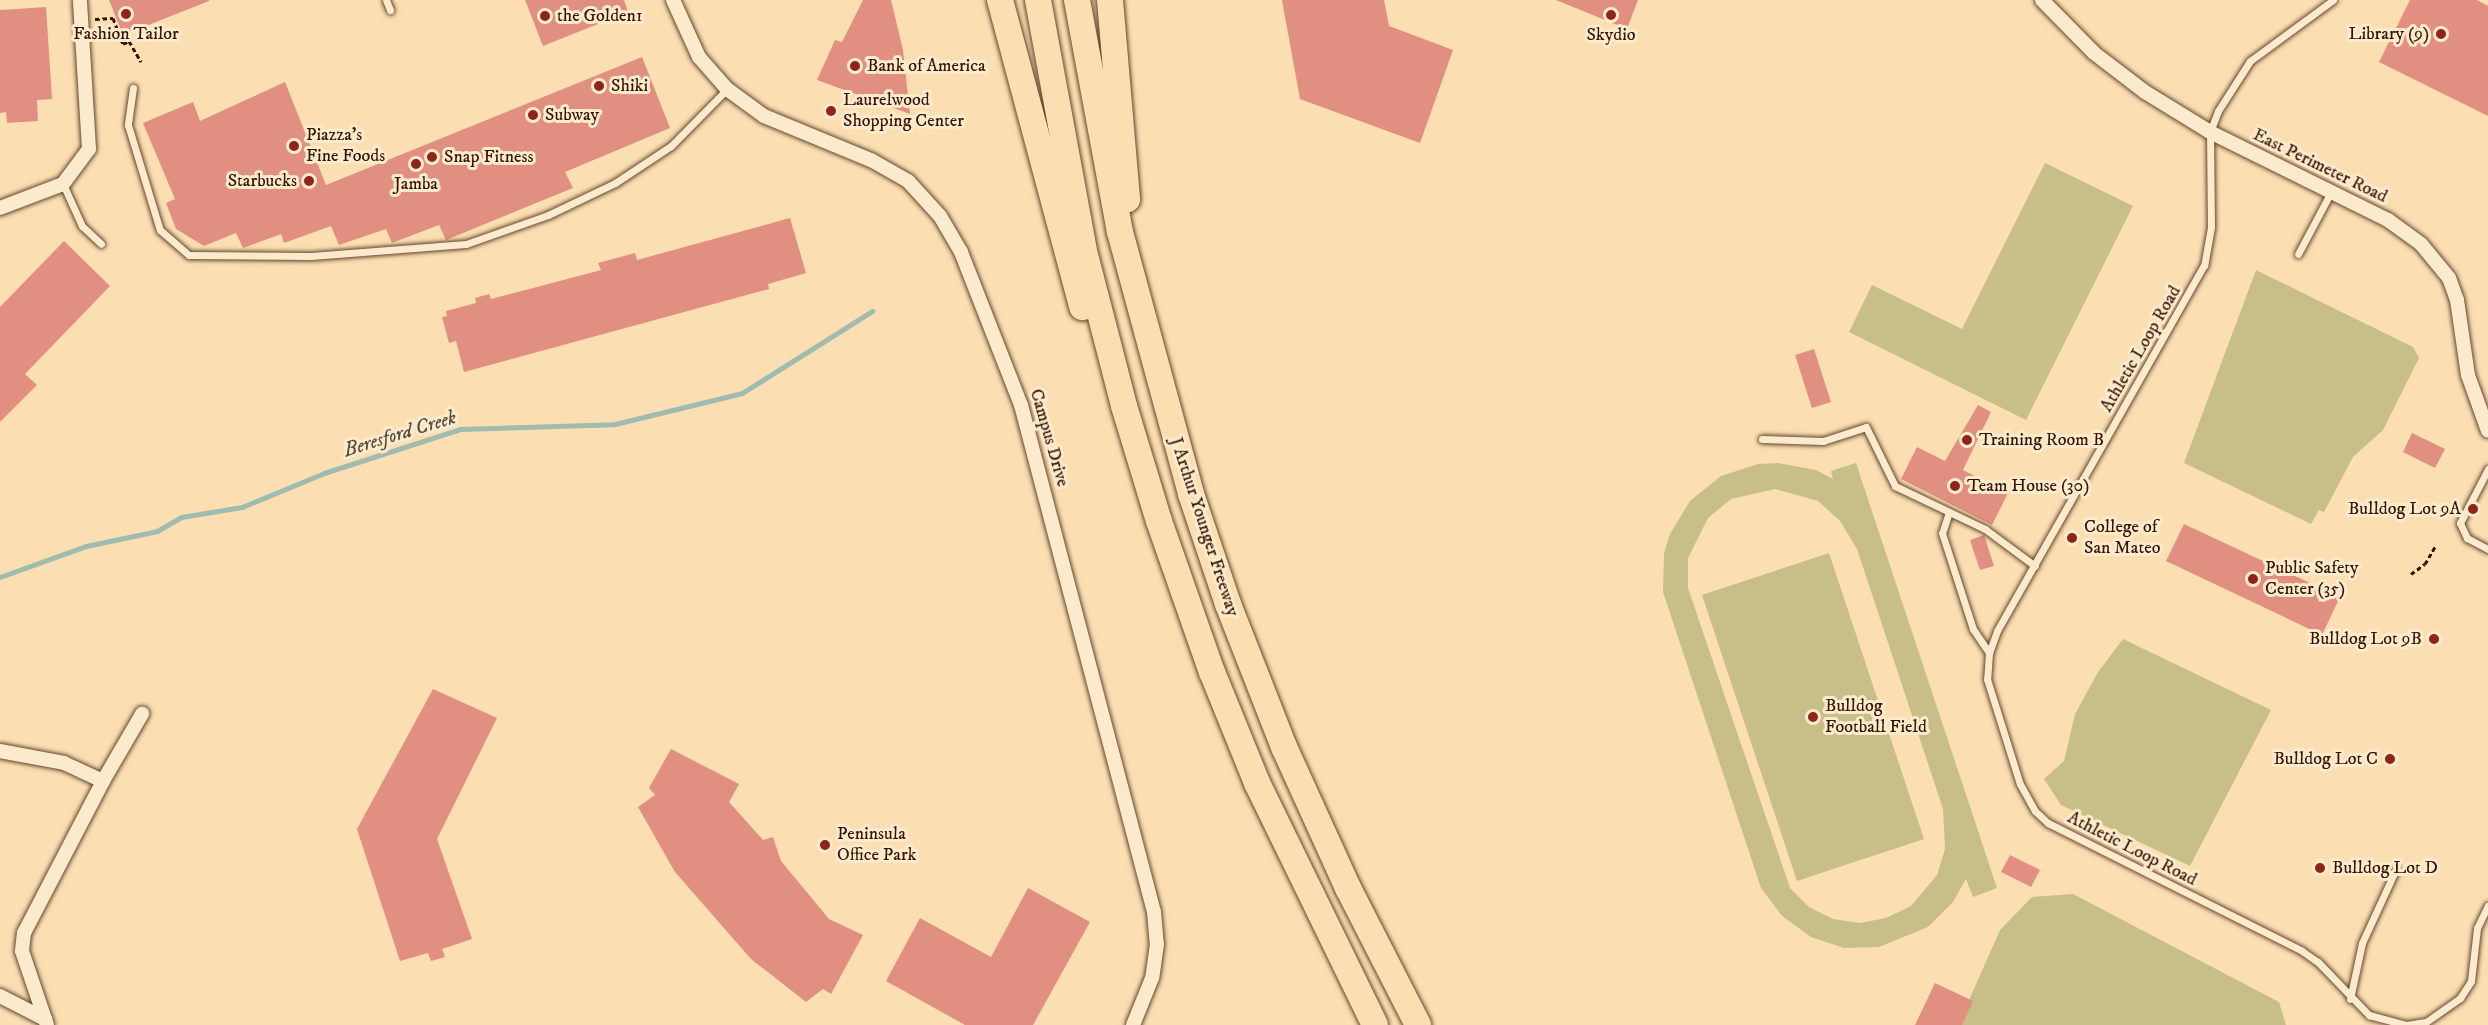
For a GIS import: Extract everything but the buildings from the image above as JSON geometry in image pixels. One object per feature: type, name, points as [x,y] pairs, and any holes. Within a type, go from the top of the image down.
[{"type":"highway","points":[[1000,0],[1073,279],[1135,444],[1178,578],[1238,737],[1303,883],[1375,1025]]},
{"type":"highway","points":[[1038,0],[1076,212],[1135,444]]},
{"type":"highway","name":"J Arthur Younger Freeway","points":[[1077,0],[1104,155],[1137,307],[1191,494],[1256,676],[1316,819],[1418,1025]]},
{"type":"highway","points":[[1110,0],[1137,307]]},
{"type":"street","points":[[0,208],[63,184],[89,149],[80,0]]},
{"type":"street","name":"Campus Drive","points":[[673,0],[699,57],[727,89],[764,116],[871,160],[908,182],[940,216],[961,252],[1022,405],[1154,912],[1157,944],[1152,978],[1133,1025]]},
{"type":"street","name":"East Perimeter Road","points":[[2042,0],[2118,74],[2210,132],[2404,230],[2421,243],[2449,278],[2462,323],[2468,375],[2488,430]]},
{"type":"street","points":[[46,1022],[22,951],[24,933],[103,781],[142,714]]},
{"type":"street","points":[[0,751],[64,763],[103,781]]},
{"type":"street","points":[[0,996],[46,1022]]},
{"type":"lane","points":[[386,0],[390,10]]},
{"type":"lane","points":[[2210,132],[2224,100],[2250,61],[2332,0]]},
{"type":"lane","points":[[133,88],[128,124],[160,230],[189,255],[311,256],[466,244],[548,215],[615,183],[672,146],[727,89]]},
{"type":"lane","name":"Athletic Loop Road","points":[[2210,132],[2211,227],[2204,265],[2034,566],[1989,653],[1990,695],[2020,784],[2035,811],[2064,833],[2302,951],[2318,962],[2350,999],[2369,1015],[2385,1022],[2426,1022],[2444,1012],[2471,981],[2477,928],[2488,905]]},
{"type":"lane","points":[[63,184],[82,226],[101,243]]},
{"type":"lane","points":[[2298,254],[2331,192]]},
{"type":"lane","points":[[1762,439],[1823,441],[1866,427],[1895,486],[1985,529],[2034,566]]},
{"type":"lane","points":[[2488,470],[2460,523],[2467,538],[2488,549]]},
{"type":"lane","points":[[1949,512],[1942,533],[1973,629],[1989,653]]},
{"type":"lane","points":[[2350,999],[2362,943],[2396,869]]},
{"type":"path","points":[[81,20],[113,18],[123,44],[129,42],[141,62]]},
{"type":"path","points":[[2410,574],[2426,564],[2435,547]]},
{"type":"shaded area","points":[[2045,163],[2133,206],[2026,420],[1849,332],[1872,285],[1962,329]]},
{"type":"shaded area","points":[[2256,270],[2413,347],[2419,358],[2383,430],[2353,457],[2324,512],[2319,510],[2311,524],[2184,463]]},
{"type":"shaded area","points":[[1778,463],[1816,470],[1833,479],[1831,471],[1856,463],[1997,888],[1973,897],[1966,879],[1953,902],[1928,927],[1879,947],[1844,948],[1811,937],[1782,916],[1761,888],[1663,592],[1664,553],[1670,534],[1690,501],[1721,476],[1758,464]],"holes":[[[1775,489],[1818,501],[1840,521],[1857,549],[1943,809],[1945,849],[1937,875],[1911,906],[1886,918],[1860,923],[1833,919],[1809,907],[1790,888],[1688,588],[1688,558],[1708,518],[1731,499]]]},
{"type":"shaded area","name":"Bulldog Football Field","points":[[1829,553],[1924,839],[1797,881],[1702,595]]},
{"type":"shaded area","points":[[2123,639],[2271,710],[2190,866],[2061,805],[2044,779],[2064,761],[2075,714],[2098,672]]},
{"type":"shaded area","points":[[2073,894],[2279,1002],[2286,1025],[1958,1025],[2000,930],[2032,897]]},
{"type":"waterway","name":"Beresford Creek","points":[[0,577],[86,546],[157,531],[181,517],[242,507],[324,473],[460,429],[615,424],[742,393],[872,311]]},
{"type":"place","name":"Fashion Tailor","points":[[126,14]]},
{"type":"place","name":"Skydio","points":[[1611,15]]},
{"type":"place","name":"the Golden1","points":[[545,16]]},
{"type":"place","name":"Library (9)","points":[[2441,34]]},
{"type":"place","name":"Bank of America","points":[[855,66]]},
{"type":"place","name":"Shiki","points":[[599,86]]},
{"type":"place","name":"Laurelwood Shopping Center","points":[[831,111]]},
{"type":"place","name":"Subway","points":[[533,115]]},
{"type":"place","name":"Piazza's Fine Foods","points":[[294,146]]},
{"type":"place","name":"Snap Fitness","points":[[432,157]]},
{"type":"place","name":"Jamba","points":[[416,164]]},
{"type":"place","name":"Starbucks","points":[[309,181]]},
{"type":"place","name":"Training Room B","points":[[1967,440]]},
{"type":"place","name":"Team House (30)","points":[[1955,486]]},
{"type":"place","name":"Bulldog Lot 9A","points":[[2473,509]]},
{"type":"place","name":"College of San Mateo","points":[[2072,538]]},
{"type":"place","name":"Public Safety Center (35)","points":[[2253,579]]},
{"type":"place","name":"Bulldog Lot 9B","points":[[2434,639]]},
{"type":"place","name":"Bulldog Football Field","points":[[1813,717]]},
{"type":"place","name":"Bulldog Lot C","points":[[2390,759]]},
{"type":"place","name":"Peninsula Office Park","points":[[825,845]]},
{"type":"place","name":"Bulldog Lot D","points":[[2320,868]]}]
